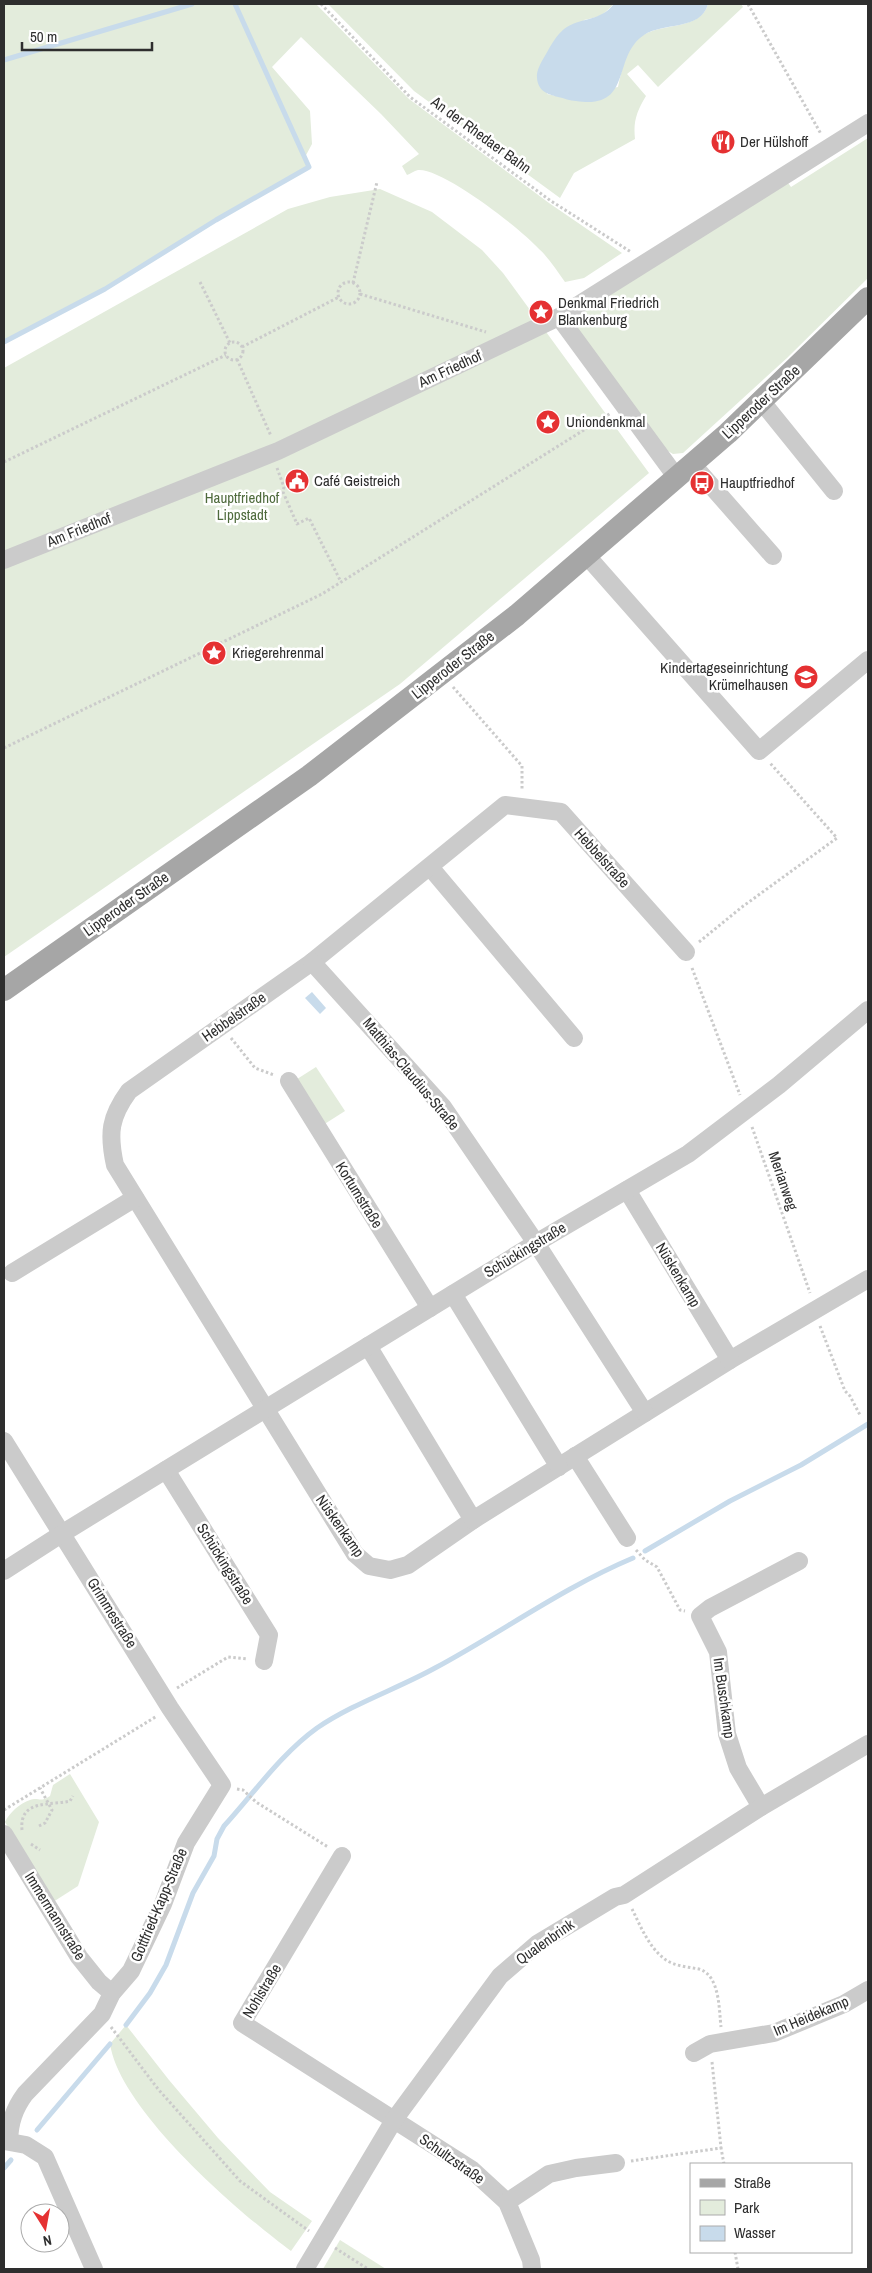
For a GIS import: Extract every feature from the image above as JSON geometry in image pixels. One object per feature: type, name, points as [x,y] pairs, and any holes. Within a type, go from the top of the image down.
[{"type":"main road","name":"Lipperoder Straße","points":[[4,990],[310,776],[518,615],[685,472],[762,402],[868,298]]},
{"type":"street","name":"Am Friedhof","points":[[4,560],[274,452],[559,317],[868,123]]},
{"type":"street","points":[[559,317],[622,405],[685,472],[773,556]]},
{"type":"street","points":[[762,402],[834,491]]},
{"type":"street","points":[[587,556],[760,751],[868,660]]},
{"type":"street","name":"Hebbelstraße","points":[[265,1411],[115,1165],[111,1144],[113,1116],[129,1091],[312,962],[505,805],[561,812],[686,952]]},
{"type":"street","points":[[430,867],[574,1038]]},
{"type":"street","name":"Matthias-Claudius-Straße","points":[[312,962],[443,1107],[536,1243]]},
{"type":"street","name":"Schückingstraße","points":[[4,1571],[536,1243],[688,1154],[746,1111],[868,1010]]},
{"type":"street","name":"Kortumstraße","points":[[289,1081],[430,1308]]},
{"type":"street","name":"Nüskenkamp","points":[[627,1190],[730,1360]]},
{"type":"street","points":[[12,1273],[135,1198]]},
{"type":"street","points":[[536,1243],[645,1413]]},
{"type":"street","name":"Nüskenkamp","points":[[265,1411],[355,1554],[369,1566],[390,1570],[408,1565],[473,1520],[575,1456],[730,1360],[868,1279]]},
{"type":"street","points":[[453,1294],[559,1467]]},
{"type":"street","points":[[368,1346],[473,1520]]},
{"type":"street","name":"Grimmestraße","points":[[4,1441],[167,1702],[222,1785]]},
{"type":"street","points":[[575,1456],[627,1538]]},
{"type":"street","name":"Schückingstraße","points":[[166,1470],[269,1635],[264,1661]]},
{"type":"street","points":[[700,1616],[710,1608],[799,1561]]},
{"type":"street","name":"Im Buschkamp","points":[[700,1616],[718,1652],[728,1734],[738,1768],[761,1807]]},
{"type":"street","name":"Qualenbrink","points":[[305,2269],[394,2120],[500,1976],[537,1944],[615,1898],[624,1895],[761,1807],[868,1744]]},
{"type":"street","name":"Gottfried-Kapp-Straße","points":[[6,2141],[15,2109],[25,2094],[102,2014],[112,1993],[131,1971],[163,1904],[186,1843],[222,1785]]},
{"type":"street","name":"Immermannstraße","points":[[4,1834],[79,1957],[99,1982],[112,1993]]},
{"type":"street","name":"Nohlstraße","points":[[342,1856],[242,2023],[394,2120]]},
{"type":"street","name":"Im Heidekamp","points":[[694,2053],[716,2043],[774,2034],[844,2004],[868,1990]]},
{"type":"street","name":"Schultzstraße","points":[[394,2120],[471,2169],[507,2202],[531,2260],[532,2269]]},
{"type":"street","points":[[6,2141],[26,2144],[44,2156],[94,2269]]},
{"type":"street","points":[[507,2202],[549,2174],[576,2168],[616,2163]]},
{"type":"path","name":"An der Rhedaer Bahn","points":[[321,4],[410,97],[552,201],[632,253],[644,263]]},
{"type":"path","points":[[748,4],[822,135]]},
{"type":"path","points":[[353,283],[377,182]]},
{"type":"path","points":[[200,282],[230,343]]},
{"type":"path","points":[[346,283],[353,283],[358,287],[360,294],[356,301],[350,304],[343,302],[339,297],[340,287],[346,283]]},
{"type":"path","points":[[360,294],[494,334],[499,346]]},
{"type":"path","points":[[242,346],[339,297]]},
{"type":"path","points":[[226,355],[226,347],[230,343],[238,343],[242,346]]},
{"type":"path","points":[[226,355],[231,359],[237,359],[243,353],[242,346]]},
{"type":"path","points":[[4,462],[226,355]]},
{"type":"path","points":[[237,359],[274,452],[284,487],[283,492],[297,524],[309,518],[341,582]]},
{"type":"path","points":[[4,748],[322,594],[622,405]]},
{"type":"path","points":[[441,674],[522,766],[522,806]]},
{"type":"path","points":[[686,952],[742,906],[837,838],[760,751]]},
{"type":"path","name":"Merianweg","points":[[686,952],[746,1111],[844,1392],[850,1396],[860,1415]]},
{"type":"path","points":[[221,1025],[256,1068],[289,1081]]},
{"type":"path","points":[[627,1538],[645,1560],[657,1567],[680,1610],[700,1616]]},
{"type":"path","points":[[4,1810],[40,1788],[167,1702],[228,1657],[264,1661]]},
{"type":"path","points":[[39,1826],[45,1823],[52,1810],[40,1788]]},
{"type":"path","points":[[243,1790],[256,1802],[342,1856]]},
{"type":"path","points":[[22,1832],[22,1821],[28,1811],[34,1807],[70,1801],[73,1796]]},
{"type":"path","points":[[27,1841],[40,1850]]},
{"type":"path","points":[[624,1895],[652,1947],[666,1960],[702,1970],[712,1979],[717,1994],[716,2043],[724,2163]]},
{"type":"path","points":[[102,2014],[158,2089],[240,2181],[323,2241],[368,2269]]},
{"type":"path","points":[[616,2163],[722,2148]]},
{"type":"path","points":[[735,2253],[738,2269]]},
{"type":"green space","points":[[4,4],[316,4],[409,99],[549,203],[622,253],[584,278],[565,282],[546,256],[530,240],[481,201],[463,189],[430,172],[418,170],[407,175],[402,166],[419,154],[381,114],[301,37],[272,67],[310,111],[312,144],[305,157],[309,167],[216,220],[105,289],[4,342]]},
{"type":"green space","points":[[328,4],[614,4],[601,16],[584,20],[547,94],[561,97],[618,87],[622,68],[629,50],[636,40],[645,34],[697,19],[704,13],[708,4],[741,4],[743,7],[658,87],[638,65],[627,74],[646,96],[636,116],[635,139],[574,173],[560,198],[414,91]]},
{"type":"green space","points":[[868,138],[868,278],[787,358],[683,453],[673,454],[663,448],[578,332],[577,318],[584,306],[786,180],[791,187]]},
{"type":"green space","name":"Hauptfriedhof Lippstadt","points":[[380,189],[432,212],[482,250],[503,273],[649,473],[400,684],[4,957],[4,368],[288,209],[330,197]]},
{"type":"green space","points":[[316,1067],[345,1111],[323,1125],[294,1081]]},
{"type":"green space","points":[[70,1774],[99,1822],[78,1886],[53,1902],[5,1822],[22,1803],[50,1796],[53,1785]]},
{"type":"green space","points":[[126,2025],[218,2138],[270,2192],[312,2221],[291,2251],[268,2234],[184,2158],[135,2099],[118,2070],[110,2044]]},
{"type":"green space","points":[[340,2240],[386,2269],[323,2269]]},
{"type":"water","points":[[614,4],[708,4],[704,13],[690,22],[661,28],[644,35],[634,45],[614,90],[606,98],[594,102],[574,101],[554,96],[541,89],[537,72],[552,44],[564,29],[570,25],[603,14]]},
{"type":"water","points":[[312,992],[326,1008],[320,1014],[305,998]]},
{"type":"waterway","points":[[4,60],[192,4]]},
{"type":"waterway","points":[[4,342],[105,289],[216,220],[309,167],[235,4]]},
{"type":"waterway","points":[[645,1551],[730,1501],[801,1465],[868,1424]]},
{"type":"waterway","points":[[126,2025],[150,1993],[166,1965],[193,1893],[214,1856],[217,1839],[224,1826],[292,1749],[331,1719],[435,1668],[582,1582],[633,1558]]},
{"type":"waterway","points":[[37,2130],[110,2044]]},
{"type":"waterway","points":[[4,2168],[11,2160]]},
{"type":"place","name":"Der Hülshoff","points":[[723,142]]},
{"type":"place","name":"Denkmal Friedrich Blankenburg","points":[[541,312]]},
{"type":"place","name":"Uniondenkmal","points":[[548,422]]},
{"type":"place","name":"Café Geistreich","points":[[297,481]]},
{"type":"place","name":"Hauptfriedhof","points":[[702,483]]},
{"type":"place","name":"Kriegerehrenmal","points":[[214,653]]},
{"type":"place","name":"Kindertageseinrichtung Krümelhausen","points":[[806,677]]}]
